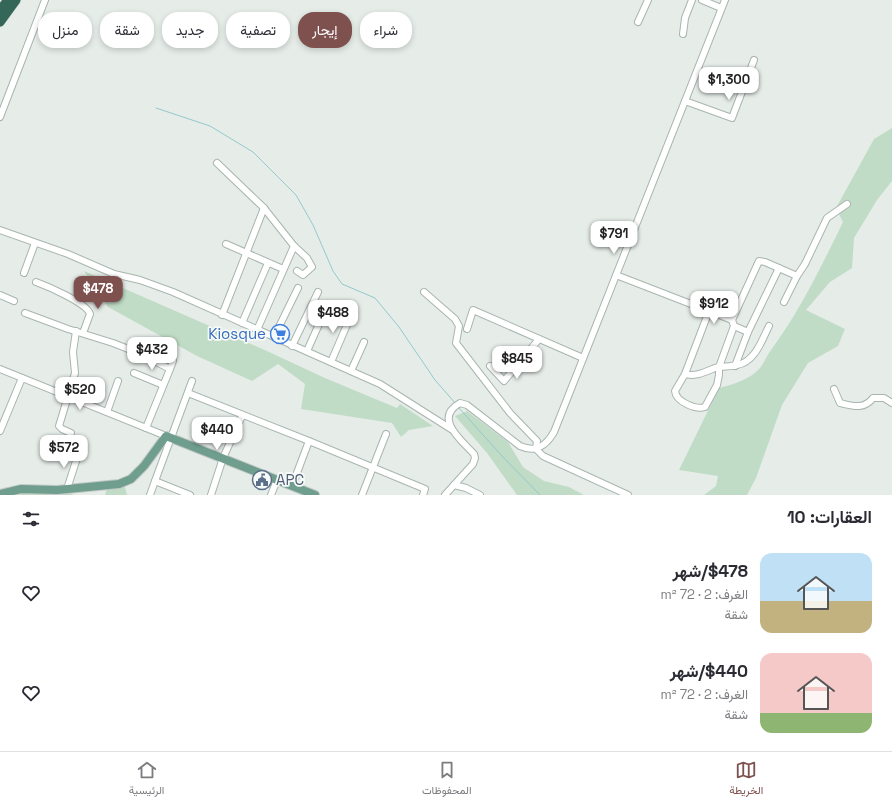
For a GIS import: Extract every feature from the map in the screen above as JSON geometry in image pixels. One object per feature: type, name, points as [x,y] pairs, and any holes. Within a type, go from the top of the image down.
[{"type":"highway","points":[[0,10],[8,0]]},
{"type":"highway","points":[[0,22],[16,0]]},
{"type":"main road","points":[[0,494],[21,489],[67,489],[119,484],[131,479],[169,437],[277,480],[294,489],[315,495]]},
{"type":"street","points":[[0,117],[46,0]]},
{"type":"street","points":[[638,22],[648,0]]},
{"type":"street","points":[[683,34],[685,18],[692,0]]},
{"type":"street","points":[[444,495],[473,464],[475,458],[474,454],[453,430],[448,421],[449,413],[453,407],[460,403],[467,405],[520,446],[528,450],[536,449],[549,440],[554,432],[723,4],[706,0]]},
{"type":"street","points":[[685,101],[732,118],[754,60]]},
{"type":"street","points":[[217,162],[264,208],[294,246],[307,258],[312,267],[304,275],[297,272]]},
{"type":"street","points":[[784,302],[828,218],[847,204]]},
{"type":"street","points":[[222,315],[264,208]]},
{"type":"street","points":[[0,230],[68,254],[114,274],[140,280],[166,290],[292,346],[307,351],[380,384],[453,430]]},
{"type":"street","points":[[24,273],[35,243]]},
{"type":"street","points":[[226,244],[283,269]]},
{"type":"street","points":[[257,330],[294,246]]},
{"type":"street","points":[[709,311],[685,374],[675,392],[679,400],[698,408],[705,407],[717,385],[719,367],[733,323],[758,263],[762,261],[797,276]]},
{"type":"street","points":[[242,323],[268,263]]},
{"type":"street","points":[[735,366],[748,332],[779,268]]},
{"type":"street","points":[[616,275],[709,311],[748,332]]},
{"type":"street","points":[[36,282],[62,292],[87,309],[90,314],[83,333]]},
{"type":"street","points":[[274,337],[298,288]]},
{"type":"street","points":[[292,346],[318,292]]},
{"type":"street","points":[[424,292],[455,319],[459,326],[456,344],[510,414],[537,441],[536,449]]},
{"type":"street","points":[[0,295],[14,301]]},
{"type":"street","points":[[307,351],[328,304]]},
{"type":"street","points":[[467,329],[473,310],[583,358]]},
{"type":"street","points":[[25,313],[128,349],[170,368]]},
{"type":"street","points":[[330,362],[352,313]]},
{"type":"street","points":[[685,374],[695,375],[719,367],[735,366],[747,362],[756,352],[770,326]]},
{"type":"street","points":[[71,433],[59,426],[75,373],[73,352],[76,331]]},
{"type":"street","points":[[490,366],[504,381],[539,339]]},
{"type":"street","points":[[351,371],[364,342]]},
{"type":"street","points":[[146,428],[174,361]]},
{"type":"street","points":[[0,369],[169,437]]},
{"type":"street","points":[[134,372],[163,385]]},
{"type":"street","points":[[0,431],[22,378]]},
{"type":"street","points":[[107,412],[118,381]]},
{"type":"street","points":[[150,495],[169,437],[192,381]]},
{"type":"street","points":[[834,389],[840,403],[859,407],[870,403],[873,398],[884,398],[892,403]]},
{"type":"street","points":[[188,393],[425,489],[423,495]]},
{"type":"street","points":[[211,495],[224,458],[242,416]]},
{"type":"street","points":[[362,495],[386,434]]},
{"type":"street","points":[[294,489],[309,441]]},
{"type":"street","points":[[536,449],[543,456],[628,495]]},
{"type":"street","points":[[67,489],[78,455]]},
{"type":"street","points":[[271,495],[277,480]]},
{"type":"street","points":[[155,481],[190,495]]},
{"type":"street","points":[[454,485],[466,488],[480,495]]},
{"type":"green space","points":[[892,128],[892,181],[877,200],[854,238],[852,268],[830,282],[806,310],[845,329],[838,346],[808,363],[782,405],[756,478],[747,495],[704,495],[716,486],[718,476],[679,470],[719,388],[746,379],[756,372],[782,335],[801,303],[843,222],[836,208],[874,139]]},
{"type":"green space","points":[[84,271],[325,378],[397,408],[400,404],[433,426],[409,430],[401,437],[392,423],[301,409],[305,384],[278,364],[252,381],[197,356],[108,307]]},
{"type":"green space","points":[[467,411],[508,442],[523,467],[544,481],[569,487],[584,495],[517,495],[487,453],[455,416]]},
{"type":"green space","points":[[125,487],[127,495],[105,495],[107,489]]},
{"type":"green space","points":[[22,493],[72,494],[73,495],[20,495]]},
{"type":"waterway","points":[[156,108],[210,126],[253,152],[296,195],[313,225],[333,271],[342,284],[375,298],[399,327],[435,380],[456,404]]},
{"type":"waterway","points":[[459,408],[501,455],[540,495]]},
{"type":"place","name":"Kiosque","points":[[280,334]]},
{"type":"place","name":"APC","points":[[262,480]]}]
